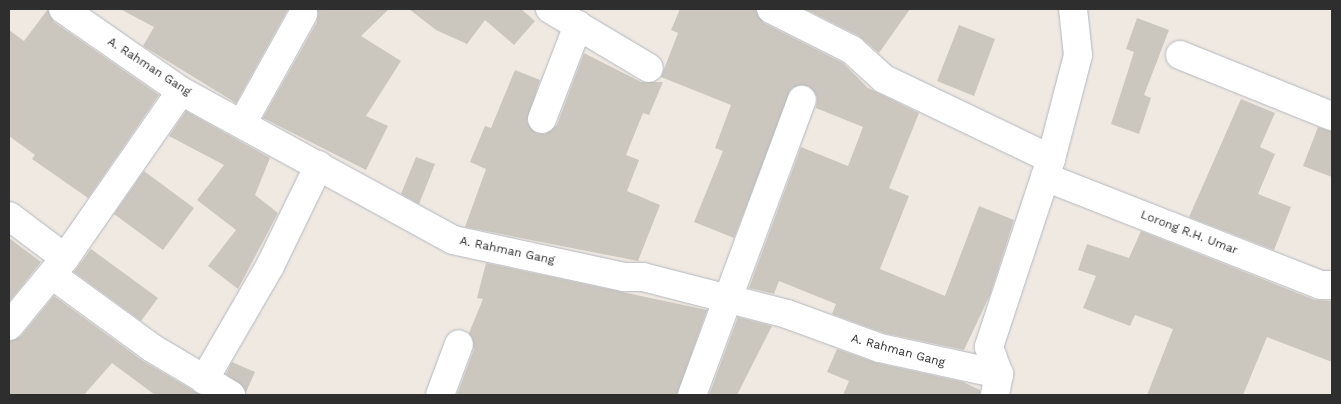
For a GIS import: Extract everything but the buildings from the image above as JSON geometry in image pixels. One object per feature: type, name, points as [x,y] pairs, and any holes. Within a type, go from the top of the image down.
[{"type":"street","name":"A. Rahman Gang","points":[[63,9],[181,90],[243,122],[453,240],[624,277],[643,277],[725,302],[787,314],[880,348],[997,385]]},
{"type":"street","points":[[550,9],[649,68]]},
{"type":"street","name":"Lorong R.H. Umar","points":[[771,9],[852,50],[884,79],[1048,168],[1321,285],[1332,285]]},
{"type":"street","points":[[997,385],[989,347],[1048,168],[1078,55],[1073,9]]},
{"type":"street","points":[[243,122],[303,14]]},
{"type":"street","points":[[542,120],[578,25]]},
{"type":"street","points":[[1180,55],[1332,116]]},
{"type":"street","points":[[9,326],[58,266],[181,90]]},
{"type":"street","points":[[692,395],[725,302],[802,100]]},
{"type":"street","points":[[204,380],[270,266],[319,165]]},
{"type":"street","points":[[9,216],[58,266],[204,380],[231,395]]},
{"type":"street","points":[[440,395],[459,344]]}]
